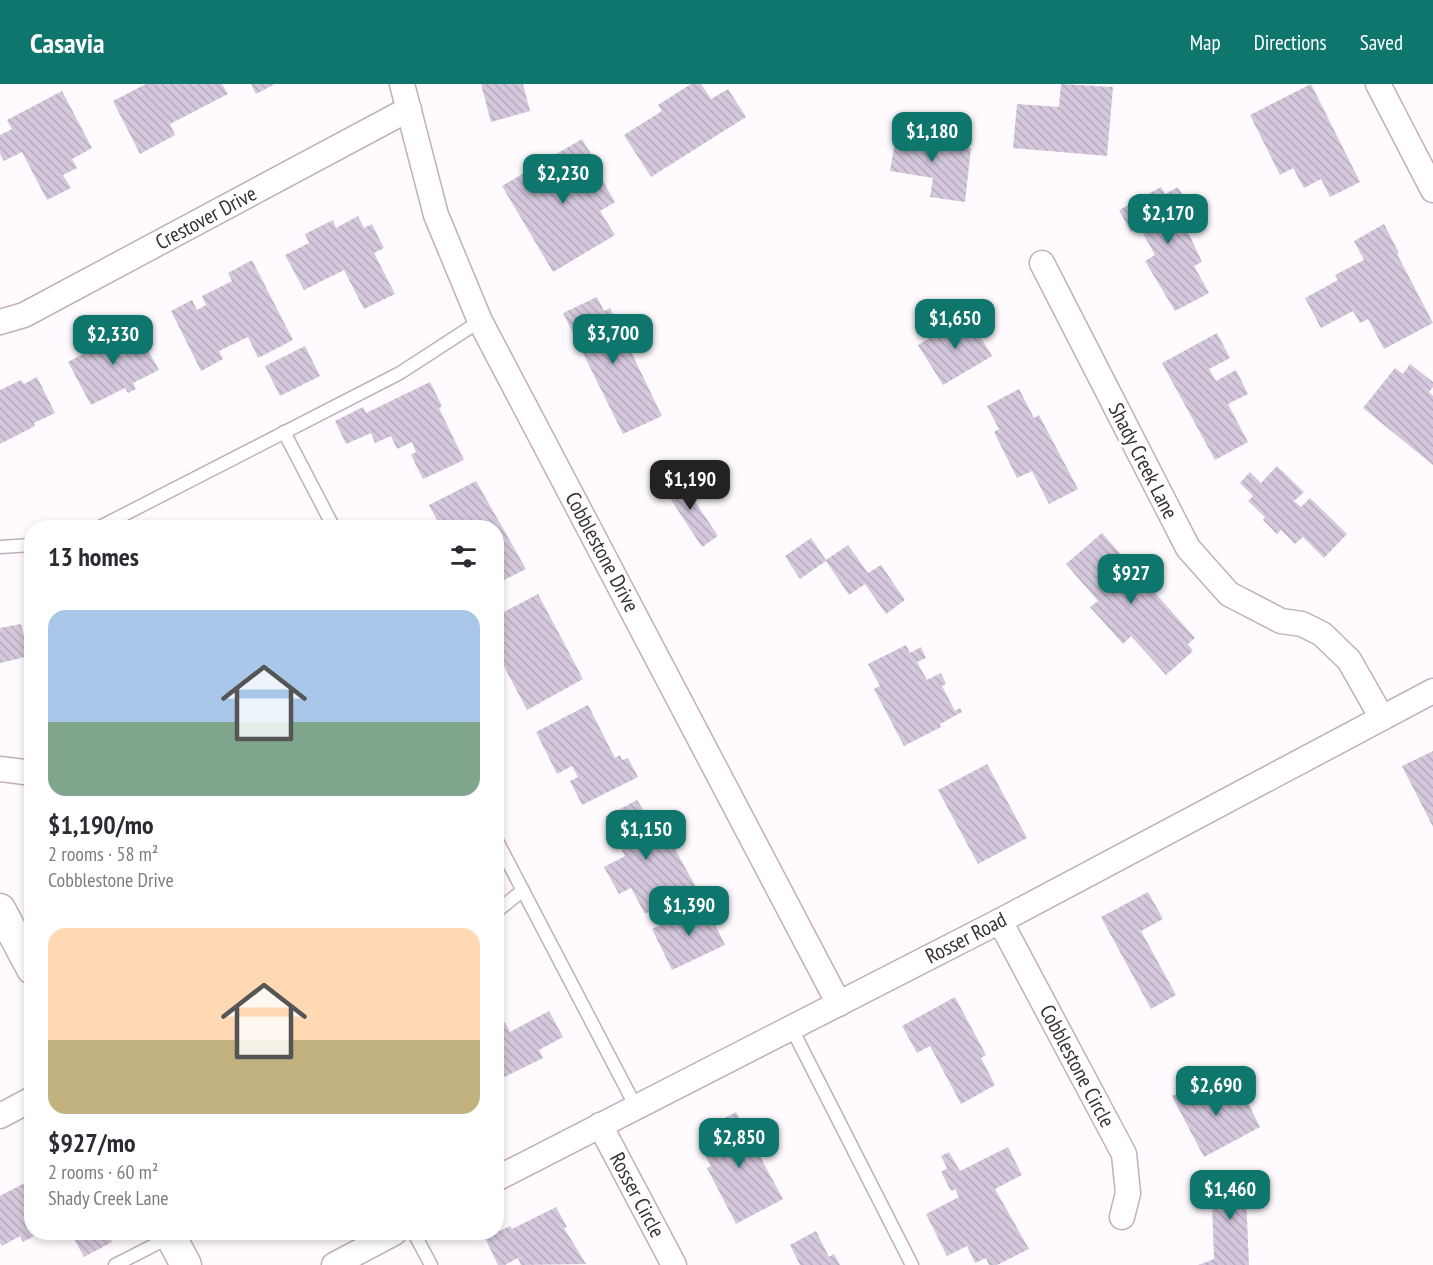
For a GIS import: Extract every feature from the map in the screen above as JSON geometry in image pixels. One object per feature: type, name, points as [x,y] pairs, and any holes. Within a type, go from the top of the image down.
[{"type":"street","name":"Cobblestone Drive","points":[[402,84],[436,215],[480,321],[839,1004]]},
{"type":"street","points":[[1378,84],[1433,190]]},
{"type":"street","name":"Crestover Drive","points":[[0,322],[24,315],[409,110]]},
{"type":"street","name":"Shady Creek Lane","points":[[1042,263],[1188,548],[1228,594],[1281,621],[1302,624],[1322,634],[1349,660],[1382,718]]},
{"type":"street","name":"Rosser Road","points":[[504,1175],[1000,921],[1433,691]]},
{"type":"street","points":[[0,769],[24,772]]},
{"type":"street","points":[[0,909],[24,954]]},
{"type":"street","name":"Cobblestone Circle","points":[[1000,921],[1124,1154],[1128,1193],[1122,1217]]},
{"type":"street","points":[[0,1116],[24,1103]]},
{"type":"street","name":"Rosser Circle","points":[[600,1125],[674,1265]]},
{"type":"street","points":[[173,1240],[186,1265]]},
{"type":"street","points":[[334,1265],[381,1240]]},
{"type":"lane","points":[[114,520],[400,373],[480,321]]},
{"type":"lane","points":[[284,432],[330,520]]},
{"type":"lane","points":[[0,547],[24,546]]},
{"type":"lane","points":[[504,854],[636,1107]]},
{"type":"lane","points":[[504,905],[523,890]]},
{"type":"lane","points":[[792,1029],[912,1265]]},
{"type":"lane","points":[[115,1265],[159,1240]]},
{"type":"lane","points":[[418,1240],[431,1265]]},
{"type":"building","points":[[146,84],[222,84],[228,94],[170,124],[175,135],[140,154],[113,101]]},
{"type":"building","points":[[251,84],[275,84],[256,94]]},
{"type":"building","points":[[481,84],[523,84],[530,111],[491,122]]},
{"type":"building","points":[[691,84],[701,84],[711,99],[728,89],[746,117],[651,177],[624,135],[662,111],[658,105]]},
{"type":"building","points":[[1061,84],[1113,87],[1107,156],[1013,148],[1017,104],[1059,107]]},
{"type":"building","points":[[1311,84],[1360,182],[1330,197],[1321,179],[1304,188],[1293,168],[1280,175],[1250,115]]},
{"type":"building","points":[[62,91],[92,148],[72,159],[77,168],[63,175],[71,188],[47,200],[22,152],[4,161],[0,154],[0,135],[12,129],[7,120]]},
{"type":"building","points":[[898,125],[933,130],[930,144],[958,149],[959,146],[971,148],[965,202],[930,197],[933,178],[890,171]]},
{"type":"building","points":[[582,139],[597,164],[594,166],[615,202],[600,211],[615,235],[553,272],[502,186]]},
{"type":"building","points":[[1161,187],[1165,194],[1178,187],[1187,203],[1177,208],[1202,262],[1194,266],[1209,293],[1175,311],[1145,261],[1155,255],[1140,228],[1131,232],[1119,210]]},
{"type":"building","points":[[358,216],[364,228],[372,224],[384,248],[374,253],[395,294],[364,309],[344,270],[304,290],[285,255],[309,243],[305,234],[333,220],[336,228]]},
{"type":"building","points":[[1384,224],[1433,323],[1384,349],[1368,319],[1360,323],[1353,311],[1321,328],[1305,298],[1338,280],[1335,275],[1364,260],[1354,241]]},
{"type":"building","points":[[252,260],[293,340],[258,358],[248,337],[219,351],[223,359],[201,371],[171,311],[192,300],[197,310],[206,305],[202,296],[232,281],[228,273]]},
{"type":"building","points":[[597,297],[604,311],[610,308],[662,416],[623,434],[563,313]]},
{"type":"building","points":[[967,315],[992,356],[943,385],[918,345]]},
{"type":"building","points":[[132,328],[135,333],[138,332],[159,370],[133,383],[136,389],[128,393],[125,388],[91,405],[68,362]]},
{"type":"building","points":[[1217,333],[1230,358],[1209,369],[1216,381],[1236,370],[1248,394],[1228,404],[1248,442],[1215,460],[1162,363]]},
{"type":"building","points":[[305,346],[320,376],[280,396],[265,366]]},
{"type":"building","points":[[1410,364],[1433,382],[1433,387],[1429,392],[1433,396],[1433,465],[1363,408],[1395,368],[1403,374]]},
{"type":"building","points":[[37,377],[55,413],[0,444],[0,390],[21,380],[24,384]]},
{"type":"building","points":[[430,382],[442,406],[439,408],[464,460],[423,479],[411,455],[416,452],[412,442],[397,449],[391,436],[375,443],[371,433],[346,444],[335,421],[363,407],[366,413]]},
{"type":"building","points":[[1019,389],[1034,418],[1039,415],[1078,489],[1049,504],[1032,471],[1017,478],[994,432],[999,429],[987,406]]},
{"type":"building","points":[[1277,466],[1304,492],[1294,501],[1301,507],[1310,498],[1347,534],[1324,558],[1303,537],[1295,544],[1281,530],[1277,534],[1263,520],[1265,517],[1248,501],[1253,496],[1240,483],[1250,472],[1261,483]]},
{"type":"building","points":[[678,476],[718,536],[702,547],[662,486]]},
{"type":"building","points":[[476,481],[498,520],[437,520],[429,505]]},
{"type":"building","points":[[504,530],[526,569],[504,580]]},
{"type":"building","points":[[1102,533],[1195,638],[1188,644],[1193,651],[1166,675],[1131,636],[1123,644],[1090,607],[1098,601],[1066,564]]},
{"type":"building","points":[[811,538],[826,560],[848,545],[868,573],[881,565],[905,600],[886,614],[865,584],[849,595],[826,561],[800,579],[785,556]]},
{"type":"building","points":[[538,594],[583,679],[527,710],[504,666],[504,612]]},
{"type":"building","points":[[21,624],[24,636],[24,657],[0,663],[0,628]]},
{"type":"building","points":[[906,645],[910,653],[921,647],[926,658],[917,662],[927,680],[941,673],[946,684],[942,686],[955,711],[960,708],[962,712],[940,724],[941,727],[904,746],[874,689],[880,686],[868,664]]},
{"type":"building","points":[[588,705],[615,758],[620,755],[622,760],[628,758],[638,777],[582,805],[570,781],[578,777],[572,766],[557,774],[536,732]]},
{"type":"building","points":[[1433,751],[1433,827],[1402,766]]},
{"type":"building","points":[[987,764],[1027,838],[978,864],[938,790]]},
{"type":"building","points":[[637,800],[665,845],[671,842],[696,887],[645,914],[631,888],[619,894],[604,867],[625,856],[605,817]]},
{"type":"building","points":[[1148,892],[1163,919],[1141,931],[1176,995],[1151,1009],[1101,917]]},
{"type":"building","points":[[705,904],[725,945],[672,970],[652,929]]},
{"type":"building","points":[[955,997],[986,1055],[981,1058],[995,1085],[961,1104],[930,1046],[917,1053],[902,1026]]},
{"type":"building","points":[[549,1011],[563,1037],[539,1050],[543,1058],[504,1077],[504,1022],[510,1032]]},
{"type":"building","points":[[1200,1082],[1211,1102],[1240,1087],[1260,1127],[1204,1157],[1172,1096]]},
{"type":"building","points":[[736,1112],[783,1199],[736,1224],[707,1168],[711,1166],[705,1155],[711,1152],[700,1131]]},
{"type":"building","points":[[1008,1147],[1022,1175],[995,1189],[1029,1249],[997,1265],[989,1265],[986,1258],[975,1263],[967,1246],[947,1256],[926,1214],[959,1197],[955,1189],[951,1191],[941,1172],[947,1168],[941,1156],[949,1152],[960,1171]]},
{"type":"building","points":[[1245,1174],[1249,1265],[1198,1265],[1214,1259],[1211,1175]]},
{"type":"building","points":[[24,1183],[24,1240],[27,1240],[23,1242],[20,1236],[2,1246],[0,1243],[0,1196]]},
{"type":"building","points":[[556,1207],[567,1227],[564,1228],[586,1264],[521,1265],[518,1258],[505,1265],[498,1265],[486,1240],[504,1240],[504,1229],[510,1226],[512,1229]]},
{"type":"building","points":[[816,1231],[829,1257],[834,1254],[840,1265],[800,1265],[790,1245]]},
{"type":"building","points":[[75,1240],[111,1240],[112,1242],[84,1257]]}]
